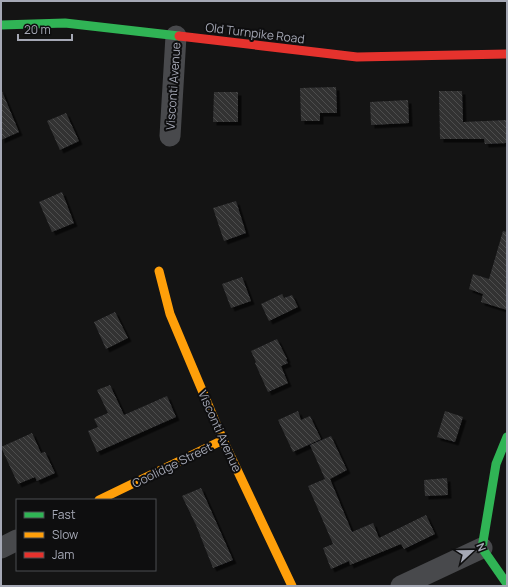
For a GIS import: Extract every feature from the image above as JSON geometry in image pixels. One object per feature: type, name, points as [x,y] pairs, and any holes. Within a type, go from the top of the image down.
[{"type":"street","name":"Old Turnpike Road","points":[[1,25],[64,23],[357,57],[507,54]]},
{"type":"street","name":"Visconti Avenue","points":[[170,136],[176,36]]},
{"type":"street","name":"Visconti Avenue","points":[[159,271],[170,314],[223,440],[292,586]]},
{"type":"street","points":[[507,437],[496,464],[482,548],[507,584]]},
{"type":"street","name":"Coolidge Street","points":[[101,499],[223,440]]},
{"type":"street","points":[[1,548],[16,540]]},
{"type":"street","points":[[401,586],[482,548]]},
{"type":"building","points":[[336,87],[337,113],[320,113],[320,121],[301,121],[300,88]]},
{"type":"building","points":[[1,89],[19,132],[1,140]]},
{"type":"building","points":[[439,91],[462,91],[463,122],[507,120],[507,143],[485,144],[484,139],[440,139]]},
{"type":"building","points":[[214,92],[238,92],[238,122],[213,122]]},
{"type":"building","points":[[408,100],[409,123],[371,125],[370,102]]},
{"type":"building","points":[[66,113],[79,141],[60,150],[47,121]]},
{"type":"building","points":[[62,192],[74,223],[52,232],[39,202]]},
{"type":"building","points":[[236,201],[246,233],[224,241],[213,208]]},
{"type":"building","points":[[503,231],[507,232],[507,310],[481,302],[483,294],[469,289],[473,274],[489,279]]},
{"type":"building","points":[[242,277],[251,301],[231,308],[222,284]]},
{"type":"building","points":[[282,294],[284,298],[292,295],[298,307],[269,321],[261,304]]},
{"type":"building","points":[[115,312],[128,338],[106,349],[94,322]]},
{"type":"building","points":[[277,339],[288,363],[281,366],[288,383],[268,392],[251,351]]},
{"type":"building","points":[[110,385],[124,415],[167,396],[176,417],[97,452],[88,431],[98,427],[94,419],[108,413],[97,390]]},
{"type":"building","points":[[298,411],[301,420],[310,416],[321,439],[293,452],[278,420]]},
{"type":"building","points":[[445,411],[463,417],[455,442],[437,437]]},
{"type":"building","points":[[32,433],[41,453],[45,452],[55,473],[37,481],[35,477],[18,484],[1,447]]},
{"type":"building","points":[[331,436],[347,470],[330,479],[352,532],[373,523],[379,538],[426,515],[435,534],[404,549],[401,544],[350,565],[349,561],[331,569],[323,548],[333,544],[308,486],[325,479],[310,445]]},
{"type":"building","points":[[447,478],[448,495],[425,496],[424,480]]},
{"type":"building","points":[[201,488],[233,560],[213,568],[196,525],[182,496]]},
{"type":"traffic: fast","points":[[1,25],[65,23],[179,36]]},
{"type":"traffic: fast","points":[[507,437],[496,464],[482,548],[507,584]]},
{"type":"traffic: slow","points":[[159,271],[170,314],[223,440],[292,586]]},
{"type":"traffic: slow","points":[[101,499],[223,440]]},
{"type":"traffic: jam","points":[[179,36],[357,57],[507,54]]}]
